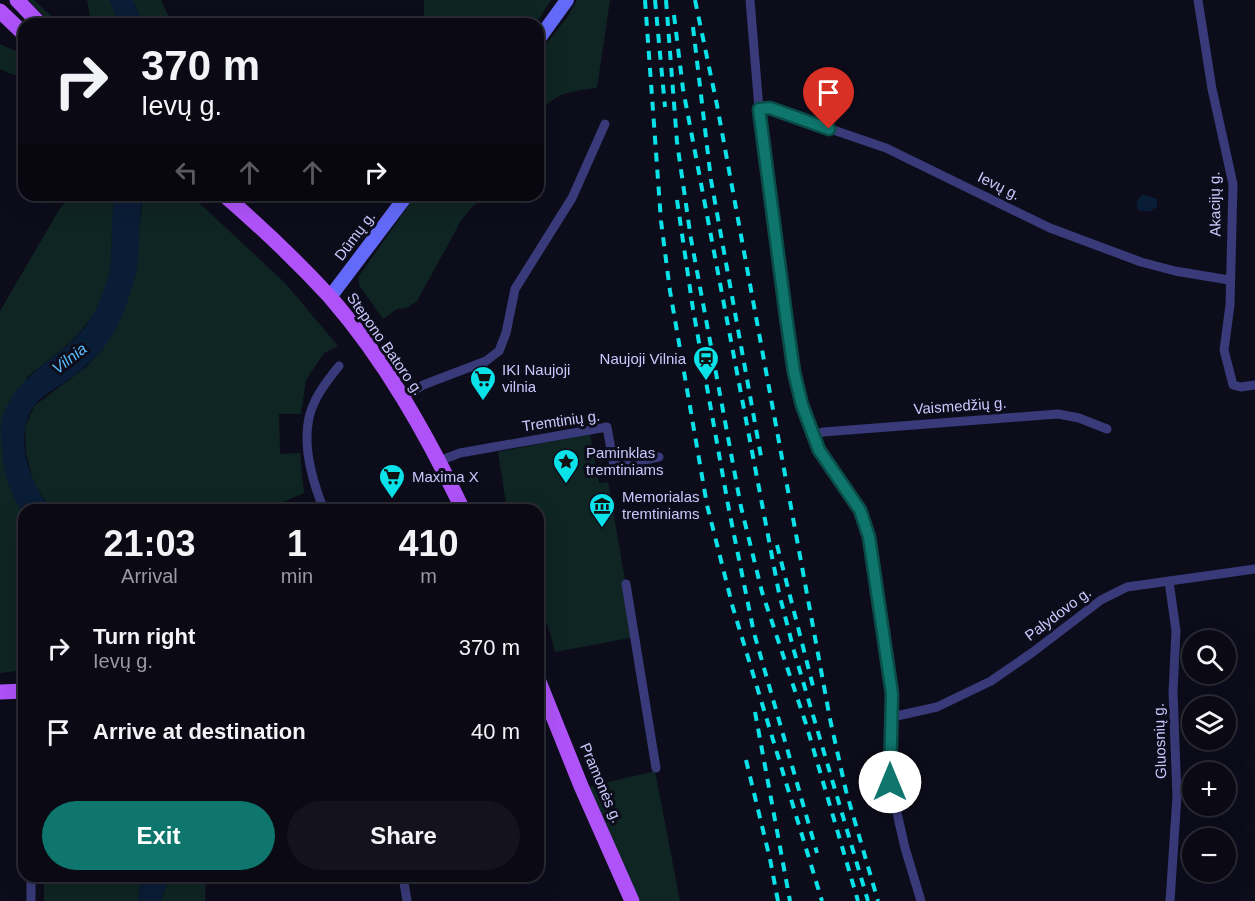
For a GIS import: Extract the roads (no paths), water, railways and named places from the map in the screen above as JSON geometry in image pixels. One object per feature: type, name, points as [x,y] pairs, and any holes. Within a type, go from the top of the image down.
[{"type":"main road","points":[[17,0],[34,18]]},
{"type":"main road","points":[[544,32],[567,0]]},
{"type":"main road","points":[[0,11],[18,28]]},
{"type":"main road","name":"Stepono Batoro g.","points":[[231,201],[330,297],[362,337],[402,398],[439,461],[460,504]]},
{"type":"main road","name":"Dūmų g.","points":[[330,297],[402,201]]},
{"type":"main road","points":[[0,692],[18,691]]},
{"type":"main road","name":"Pramonės g.","points":[[544,694],[632,901]]},
{"type":"street","points":[[750,0],[759,109],[794,372],[819,450],[860,510],[867,529],[875,565],[890,682],[892,717],[890,782],[905,848],[921,901]]},
{"type":"street","name":"Akacijų g.","points":[[1198,0],[1212,89],[1233,184],[1230,305],[1224,350],[1231,383],[1236,387],[1255,385]]},
{"type":"street","name":"Ievų g.","points":[[759,109],[770,108],[886,148],[1050,228],[1175,271],[1229,280]]},
{"type":"street","points":[[402,398],[423,385],[486,361],[499,351],[506,333],[515,289],[521,276],[572,198],[605,124]]},
{"type":"street","points":[[322,504],[310,469],[309,420],[317,397],[339,366]]},
{"type":"street","name":"Vaismedžių g.","points":[[813,436],[823,432],[887,426],[1058,414],[1079,418],[1107,429]]},
{"type":"street","name":"Tremtinių g.","points":[[439,461],[460,453],[607,427],[614,466],[659,457]]},
{"type":"street","name":"Palydovo g.","points":[[892,717],[937,707],[991,681],[1101,600],[1127,587],[1255,569]]},
{"type":"street","name":"Gluosnių g.","points":[[1169,580],[1176,631],[1173,692],[1177,796],[1170,901]]},
{"type":"street","points":[[626,584],[656,768]]},
{"type":"street","points":[[31,882],[31,901]]},
{"type":"street","points":[[404,882],[407,901]]},
{"type":"water","points":[[109,0],[133,0],[140,18],[117,18]]},
{"type":"water","points":[[1142,195],[1157,199],[1157,206],[1153,210],[1138,210],[1136,202]]},
{"type":"water","name":"Vilnia","points":[[114,201],[143,201],[137,268],[124,312],[101,351],[79,372],[42,397],[33,407],[24,433],[24,447],[31,474],[47,504],[18,504],[7,479],[1,425],[16,391],[70,343],[93,315],[109,273]]},
{"type":"water","points":[[140,882],[167,882],[161,901],[138,901]]},
{"type":"railway","points":[[645,0],[661,221],[670,291],[707,505],[733,608],[822,901]]},
{"type":"railway","points":[[655,0],[665,107]]},
{"type":"railway","points":[[666,0],[677,142],[691,239],[741,507],[762,592],[806,724],[858,901]]},
{"type":"railway","points":[[695,0],[717,105],[830,719],[846,791],[878,901]]},
{"type":"railway","points":[[674,15],[683,89],[779,593],[868,901]]},
{"type":"railway","points":[[693,27],[711,180],[762,462]]},
{"type":"railway","points":[[677,200],[693,309],[729,510],[754,633],[817,853]]},
{"type":"railway","points":[[777,545],[814,690]]},
{"type":"railway","points":[[755,712],[790,901]]},
{"type":"railway","points":[[746,760],[778,901]]},
{"type":"place","name":"Naujoji Vilnia","points":[[706,382]]},
{"type":"place","name":"IKI Naujoji vilnia","points":[[483,402]]},
{"type":"place","name":"Paminklas tremtiniams","points":[[566,485]]},
{"type":"place","name":"Maxima X","points":[[392,500]]},
{"type":"place","name":"Memorialas tremtiniams","points":[[602,529]]}]
